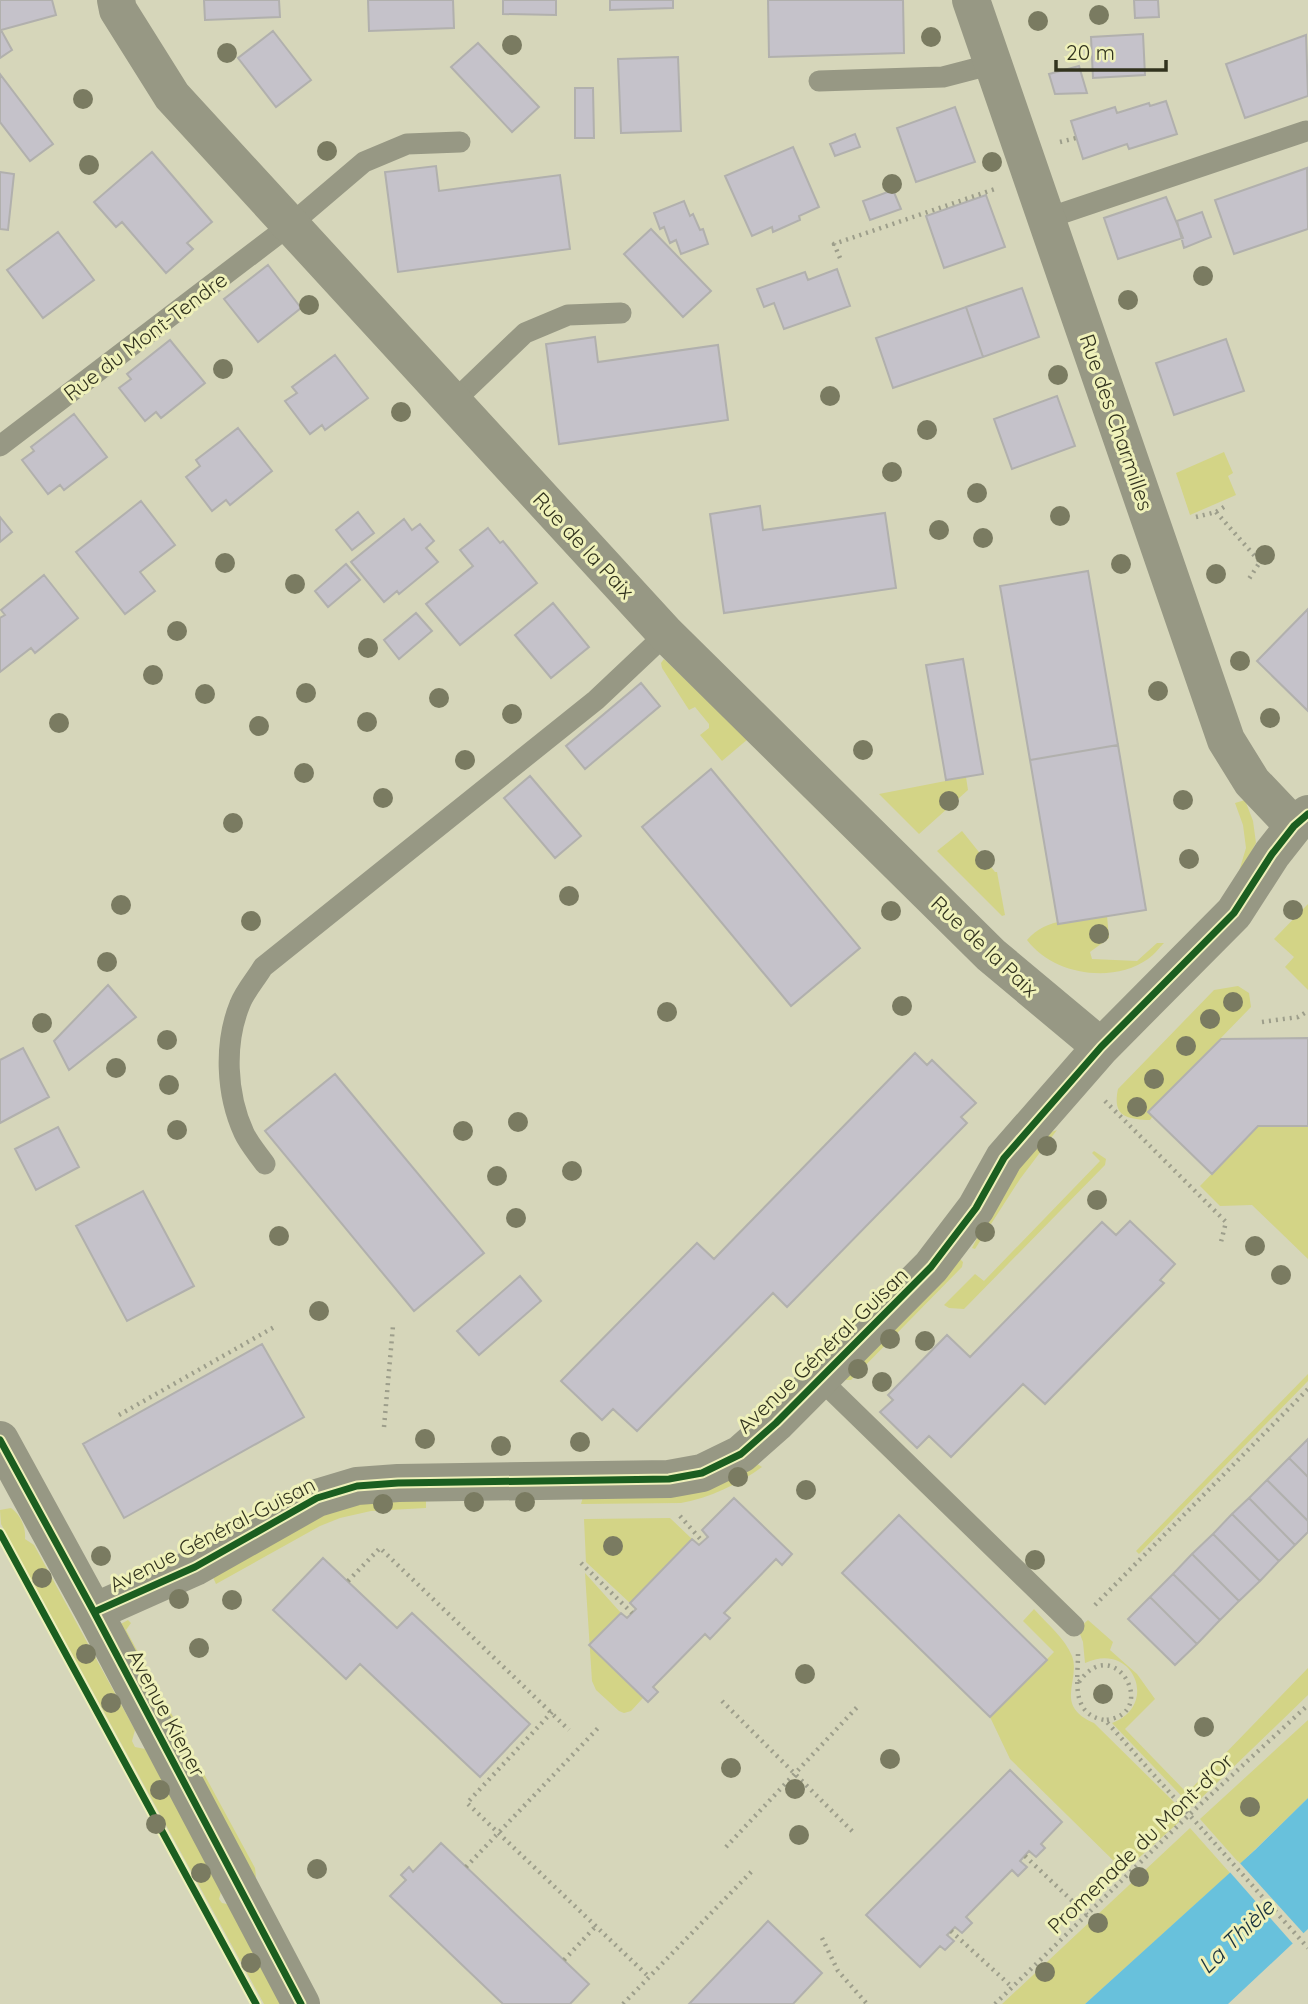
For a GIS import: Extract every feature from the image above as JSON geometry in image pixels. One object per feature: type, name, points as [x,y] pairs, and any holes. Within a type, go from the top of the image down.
[{"type":"street","name":"Rue de la Paix","points":[[116,0],[118,10],[172,96],[666,634],[990,955],[1101,1047]]},
{"type":"street","name":"Rue des Charmilles","points":[[971,0],[1226,740],[1252,782],[1301,820]]},
{"type":"street","name":"Avenue Général-Guisan","points":[[94,1612],[195,1567],[317,1499],[357,1486],[398,1482],[669,1479],[702,1473],[740,1454],[776,1423],[931,1267],[976,1208],[1004,1158],[1101,1047],[1234,913],[1272,854],[1301,820]]},
{"type":"street","name":"Avenue Kiener","points":[[0,1440],[301,2004]]},
{"type":"lane","points":[[819,81],[943,77],[993,64]]},
{"type":"lane","points":[[1043,205],[1306,131]]},
{"type":"lane","name":"Rue du Mont-Tendre","points":[[0,446],[290,225],[364,162],[407,144],[460,142]]},
{"type":"lane","points":[[453,402],[525,333],[568,315],[621,313]]},
{"type":"lane","points":[[265,1164],[244,1133],[234,1104],[229,1060],[232,1028],[241,1001],[263,967],[596,700],[666,634]]},
{"type":"lane","points":[[820,1379],[1074,1626]]},
{"type":"path","points":[[1052,145],[1076,138]]},
{"type":"path","points":[[840,258],[834,244],[995,188],[1000,203],[1043,205]]},
{"type":"path","points":[[1196,517],[1216,512],[1227,505]]},
{"type":"path","points":[[1216,512],[1259,562],[1247,582]]},
{"type":"path","points":[[1262,1022],[1298,1017],[1308,1011]]},
{"type":"path","points":[[1107,1091],[1105,1103],[1226,1222],[1221,1242]]},
{"type":"path","points":[[119,1415],[276,1326]]},
{"type":"path","points":[[384,1427],[393,1326]]},
{"type":"path","points":[[1078,1683],[1090,1669],[1108,1666],[1124,1674],[1132,1690],[1128,1706],[1116,1717],[1105,1720],[1096,1719],[1083,1710],[1077,1696],[1078,1652],[1074,1626],[1308,1389]]},
{"type":"path","points":[[673,1509],[703,1542]]},
{"type":"path","points":[[348,1581],[380,1548],[569,1730]]},
{"type":"path","points":[[581,1563],[632,1614]]},
{"type":"path","points":[[722,1701],[855,1833]]},
{"type":"path","points":[[726,1847],[860,1704]]},
{"type":"path","points":[[552,1712],[467,1803],[649,1977]]},
{"type":"path","points":[[1105,1720],[1308,1948]]},
{"type":"path","points":[[466,1867],[599,1727]]},
{"type":"path","points":[[1025,1856],[1087,1915]]},
{"type":"path","points":[[623,2004],[752,1871]]},
{"type":"path","points":[[564,1959],[596,1926]]},
{"type":"path","points":[[951,1931],[1013,1987]]},
{"type":"path","points":[[822,1938],[838,1971],[867,2004]]},
{"type":"green space","points":[[1224,452],[1233,473],[1228,476],[1236,495],[1190,515],[1176,473]]},
{"type":"green space","points":[[664,659],[748,739],[722,761],[700,735],[709,728],[709,724],[695,707],[689,710],[662,668]]},
{"type":"green space","points":[[966,777],[968,790],[919,834],[879,794]]},
{"type":"green space","points":[[1245,800],[1253,821],[1256,843],[1237,878],[1246,848],[1243,825],[1235,803]]},
{"type":"green space","points":[[962,831],[997,872],[1005,915],[1002,916],[937,851]]},
{"type":"green space","points":[[1308,904],[1308,990],[1285,967],[1294,957],[1274,939]]},
{"type":"green space","points":[[1107,916],[1109,938],[1090,952],[1092,959],[1137,961],[1157,943],[1164,943],[1150,957],[1134,967],[1101,973],[1067,968],[1038,952],[1027,940],[1053,923]]},
{"type":"green space","points":[[1238,986],[1249,993],[1251,1007],[1149,1112],[1153,1116],[1150,1120],[1123,1115],[1117,1106],[1118,1089],[1214,990]]},
{"type":"green space","points":[[1258,1126],[1308,1126],[1308,1259],[1252,1205],[1220,1206],[1200,1186]]},
{"type":"green space","points":[[1057,1130],[1020,1179],[975,1249],[972,1248],[1001,1192],[1045,1134]]},
{"type":"green space","points":[[1094,1151],[1106,1159],[1105,1165],[964,1309],[944,1305],[975,1274],[984,1281],[1100,1161],[1092,1153]]},
{"type":"green space","points":[[960,1259],[963,1262],[962,1267],[851,1380],[845,1380]]},
{"type":"green space","points":[[1308,1374],[1308,1381],[1139,1554],[1136,1551]]},
{"type":"green space","points":[[756,1463],[762,1467],[744,1479],[692,1501],[581,1504],[583,1497]]},
{"type":"green space","points":[[426,1498],[426,1508],[371,1511],[320,1526],[216,1584],[211,1573],[343,1505]]},
{"type":"green space","points":[[11,1508],[20,1518],[25,1539],[34,1545],[135,1730],[132,1741],[135,1747],[145,1749],[222,1889],[219,1899],[222,1903],[231,1905],[284,2004],[264,2004],[1,1524],[0,1510]]},
{"type":"green space","points":[[670,1518],[692,1539],[630,1603],[586,1562],[584,1519]]},
{"type":"green space","points":[[585,1573],[621,1613],[590,1644]]},
{"type":"green space","points":[[1034,1609],[1060,1637],[1072,1656],[1074,1665],[1071,1700],[1075,1708],[1094,1723],[1175,1803],[1180,1813],[1179,1822],[1124,1871],[1010,1759],[990,1717],[1054,1652],[1023,1621]]},
{"type":"green space","points":[[128,1620],[131,1623],[126,1630],[255,1868],[256,1877],[253,1880],[117,1626]]},
{"type":"green space","points":[[1088,1620],[1113,1642],[1110,1650],[1137,1674],[1155,1699],[1125,1729],[1187,1793],[1308,1668],[1308,1695],[1192,1807],[1112,1723],[1127,1714],[1135,1703],[1137,1690],[1127,1667],[1116,1660],[1102,1658],[1085,1663],[1083,1642],[1078,1629]]},
{"type":"green space","points":[[590,1646],[643,1698],[631,1711],[619,1711],[596,1690],[592,1681]]},
{"type":"green space","points":[[1308,1720],[1308,1798],[1240,1864],[1200,1819]]},
{"type":"green space","points":[[1190,1828],[1230,1873],[1085,2004],[1002,2004]]},
{"type":"water","name":"La Thièle","points":[[1308,1798],[1308,1929],[1228,2004],[1085,2004],[1255,1850]]},
{"type":"pier","points":[[1238,1861],[1306,1936],[1295,1946],[1228,1870]]},
{"type":"building","points":[[0,0],[52,0],[56,15],[1,30],[12,50],[0,58]]},
{"type":"building","points":[[204,0],[279,0],[280,17],[205,20]]},
{"type":"building","points":[[368,0],[453,0],[454,28],[369,31]]},
{"type":"building","points":[[503,0],[556,0],[556,15],[503,14]]},
{"type":"building","points":[[610,0],[673,0],[673,8],[610,10]]},
{"type":"building","points":[[768,0],[903,0],[904,53],[769,57]]},
{"type":"building","points":[[1134,0],[1158,0],[1159,17],[1135,18]]},
{"type":"building","points":[[273,31],[311,80],[276,107],[238,58]]},
{"type":"building","points":[[1143,34],[1145,75],[1093,78],[1091,37]]},
{"type":"building","points":[[1306,35],[1308,96],[1245,118],[1226,64]]},
{"type":"building","points":[[478,43],[539,107],[512,132],[451,67]]},
{"type":"building","points":[[678,57],[681,131],[621,133],[618,59]]},
{"type":"building","points":[[1079,66],[1087,93],[1055,94],[1049,74]]},
{"type":"building","points":[[0,74],[53,144],[30,161],[0,122]]},
{"type":"building","points":[[575,88],[593,88],[594,138],[575,138]]},
{"type":"building","points":[[1166,101],[1177,134],[1129,149],[1127,144],[1083,159],[1071,121],[1115,107],[1117,113],[1149,103],[1150,106]]},
{"type":"building","points":[[955,107],[975,162],[916,182],[897,128]]},
{"type":"building","points":[[855,134],[860,147],[835,156],[830,144]]},
{"type":"building","points":[[793,147],[819,207],[799,216],[800,220],[773,232],[772,227],[752,236],[725,176]]},
{"type":"building","points":[[152,152],[212,222],[187,243],[193,249],[166,273],[122,222],[116,227],[94,202]]},
{"type":"building","points":[[436,166],[439,191],[560,175],[570,249],[398,272],[385,172]]},
{"type":"building","points":[[1307,168],[1308,229],[1234,254],[1215,200]]},
{"type":"building","points":[[0,172],[14,174],[8,230],[0,229]]},
{"type":"building","points":[[893,190],[901,209],[870,220],[863,201]]},
{"type":"building","points":[[986,195],[1005,247],[944,268],[926,216]]},
{"type":"building","points":[[1166,197],[1183,238],[1118,259],[1104,218]]},
{"type":"building","points":[[684,201],[690,216],[693,214],[700,230],[703,229],[708,244],[681,254],[676,240],[670,243],[664,227],[660,229],[654,213]]},
{"type":"building","points":[[1202,212],[1211,237],[1184,248],[1177,221]]},
{"type":"building","points":[[651,229],[711,291],[683,317],[624,254]]},
{"type":"building","points":[[58,232],[94,280],[43,318],[7,270]]},
{"type":"building","points":[[268,265],[301,308],[258,342],[224,299]]},
{"type":"building","points":[[837,269],[850,306],[784,329],[774,303],[764,307],[757,289],[805,272],[808,280]]},
{"type":"building","points":[[1022,288],[1039,337],[983,357],[966,307]]},
{"type":"building","points":[[966,307],[983,357],[893,388],[876,338]]},
{"type":"building","points":[[595,337],[598,362],[718,345],[728,420],[559,444],[546,344]]},
{"type":"building","points":[[1226,339],[1244,391],[1174,415],[1156,363]]},
{"type":"building","points":[[170,340],[205,383],[161,418],[156,412],[145,421],[119,388],[131,379],[127,374]]},
{"type":"building","points":[[335,355],[368,398],[325,430],[322,425],[310,434],[285,401],[297,393],[292,387]]},
{"type":"building","points":[[1057,396],[1075,446],[1012,469],[994,419]]},
{"type":"building","points":[[74,414],[107,457],[64,490],[60,485],[48,494],[22,460],[34,451],[31,447]]},
{"type":"building","points":[[238,428],[272,471],[230,505],[226,500],[212,511],[186,477],[200,466],[196,460]]},
{"type":"building","points":[[141,501],[175,545],[140,572],[155,591],[125,614],[76,552]]},
{"type":"building","points":[[760,506],[763,530],[885,513],[896,588],[724,613],[710,514]]},
{"type":"building","points":[[358,512],[374,533],[352,550],[336,530]]},
{"type":"building","points":[[0,517],[12,532],[0,542]]},
{"type":"building","points":[[404,519],[412,530],[420,524],[434,541],[426,548],[438,562],[399,594],[397,591],[384,602],[351,562]]},
{"type":"building","points":[[488,528],[500,543],[503,541],[537,583],[460,645],[426,604],[473,566],[460,550]]},
{"type":"building","points":[[346,564],[360,580],[328,607],[315,591]]},
{"type":"building","points":[[1088,571],[1118,745],[1030,760],[1000,586]]},
{"type":"building","points":[[44,575],[78,618],[35,653],[31,648],[0,672],[0,618],[5,615],[1,610]]},
{"type":"building","points":[[553,603],[589,647],[551,678],[515,635]]},
{"type":"building","points":[[1308,609],[1308,711],[1257,661]]},
{"type":"building","points":[[416,613],[432,631],[399,659],[384,640]]},
{"type":"building","points":[[963,659],[983,774],[946,780],[926,665]]},
{"type":"building","points":[[641,683],[660,706],[585,769],[566,746]]},
{"type":"building","points":[[1118,745],[1146,910],[1058,924],[1030,760]]},
{"type":"building","points":[[711,769],[860,948],[791,1006],[642,827]]},
{"type":"building","points":[[530,776],[581,836],[555,858],[504,798]]},
{"type":"building","points":[[108,985],[136,1017],[69,1070],[54,1041]]},
{"type":"building","points":[[1308,1038],[1308,1126],[1258,1126],[1212,1174],[1148,1112],[1221,1039]]},
{"type":"building","points":[[23,1048],[49,1097],[0,1123],[0,1060]]},
{"type":"building","points":[[915,1053],[927,1065],[932,1060],[976,1103],[961,1117],[967,1123],[787,1307],[773,1293],[637,1431],[613,1409],[602,1420],[561,1381],[697,1243],[714,1259]]},
{"type":"building","points":[[335,1074],[484,1253],[414,1311],[265,1131]]},
{"type":"building","points":[[58,1127],[79,1167],[36,1190],[15,1149]]},
{"type":"building","points":[[143,1191],[194,1286],[127,1321],[76,1226]]},
{"type":"building","points":[[1130,1221],[1175,1264],[1160,1280],[1164,1283],[1045,1404],[1023,1384],[951,1457],[929,1436],[917,1448],[880,1412],[893,1400],[888,1395],[947,1335],[970,1357],[1102,1222],[1116,1235]]},
{"type":"building","points":[[520,1276],[541,1301],[479,1355],[457,1331]]},
{"type":"building","points":[[262,1344],[304,1417],[124,1518],[83,1444]]},
{"type":"building","points":[[1308,1439],[1308,1477],[1289,1458]]},
{"type":"building","points":[[1289,1458],[1308,1477],[1308,1521],[1267,1480]]},
{"type":"building","points":[[1267,1480],[1308,1521],[1308,1532],[1295,1545],[1249,1498]]},
{"type":"building","points":[[734,1498],[792,1554],[782,1565],[776,1559],[724,1613],[730,1618],[710,1639],[705,1634],[653,1687],[658,1692],[648,1702],[589,1645],[621,1613],[627,1618],[636,1609],[630,1603],[692,1539],[699,1545],[708,1537],[702,1530]]},
{"type":"building","points":[[1249,1498],[1295,1545],[1279,1561],[1232,1514]]},
{"type":"building","points":[[1232,1514],[1279,1561],[1260,1581],[1213,1534]]},
{"type":"building","points":[[899,1515],[1047,1660],[990,1717],[842,1573]]},
{"type":"building","points":[[1213,1534],[1260,1581],[1239,1601],[1192,1554]]},
{"type":"building","points":[[1192,1554],[1239,1601],[1220,1620],[1173,1574]]},
{"type":"building","points":[[323,1558],[397,1628],[412,1613],[530,1724],[480,1777],[360,1664],[346,1679],[273,1610]]},
{"type":"building","points":[[1173,1574],[1220,1620],[1197,1644],[1150,1597]]},
{"type":"building","points":[[1150,1597],[1197,1644],[1175,1665],[1128,1619]]},
{"type":"building","points":[[1010,1770],[1062,1822],[1041,1844],[1045,1848],[1036,1857],[1029,1851],[1020,1861],[1027,1867],[1018,1876],[1012,1870],[966,1917],[972,1923],[962,1933],[955,1927],[947,1935],[954,1941],[945,1950],[940,1946],[920,1967],[866,1915]]},
{"type":"building","points":[[441,1843],[589,1984],[570,2004],[503,2004],[390,1896],[406,1880],[401,1875],[409,1867],[413,1872]]},
{"type":"building","points":[[768,1921],[822,1973],[793,2004],[689,2004]]},
{"type":"cycle path","points":[[94,1612],[195,1567],[317,1498],[357,1486],[669,1479],[702,1473],[741,1454],[776,1423],[931,1267],[976,1208],[1004,1158],[1101,1047],[1234,913],[1272,854],[1294,826],[1308,814]]},
{"type":"cycle path","points":[[0,1440],[301,2004]]},
{"type":"cycle path","points":[[0,1533],[256,2004]]}]
